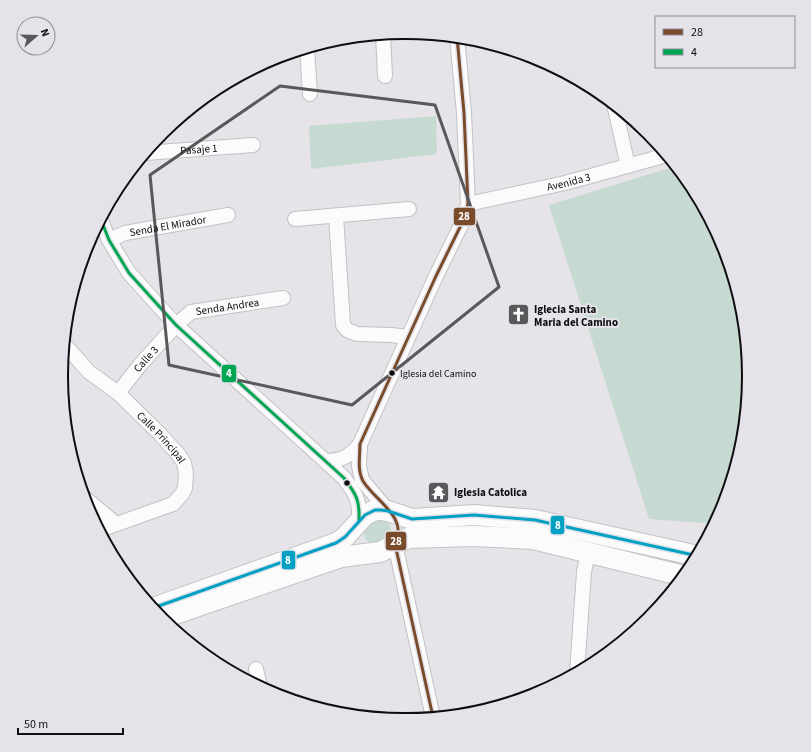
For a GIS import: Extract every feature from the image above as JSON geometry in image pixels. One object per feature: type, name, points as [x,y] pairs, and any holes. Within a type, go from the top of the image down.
[{"type":"highway","points":[[159,606],[336,543],[345,537],[365,516],[375,510],[388,511],[412,519],[474,515],[536,520],[691,554]]},
{"type":"highway","points":[[388,511],[398,524],[399,537],[396,544]]},
{"type":"highway","points":[[357,524],[354,534],[355,540],[363,550],[369,553]]},
{"type":"highway","points":[[170,616],[341,557],[380,552],[408,538],[451,536],[533,539],[678,574]]},
{"type":"street","points":[[383,40],[385,76]]},
{"type":"street","points":[[326,461],[342,459],[349,456],[360,444],[408,337],[463,221],[468,204],[464,120],[458,43]]},
{"type":"street","points":[[307,54],[310,94]]},
{"type":"street","points":[[616,113],[628,166]]},
{"type":"street","name":"Pasaje 1","points":[[153,153],[253,146]]},
{"type":"street","name":"Avenida 3","points":[[468,204],[565,183],[661,157]]},
{"type":"street","points":[[296,219],[409,209]]},
{"type":"street","name":"Senda El Mirador","points":[[109,240],[126,233],[228,215]]},
{"type":"street","points":[[336,216],[343,325],[347,330],[357,334],[408,337]]},
{"type":"street","points":[[103,226],[109,240],[128,273],[176,325],[344,478],[354,491],[360,506],[357,524]]},
{"type":"street","name":"Senda Andrea","points":[[176,325],[191,312],[283,298]]},
{"type":"street","name":"Calle 3","points":[[118,393],[140,365],[176,325]]},
{"type":"street","name":"Calle Principal","points":[[69,351],[89,372],[118,393],[160,434],[184,463],[186,481],[185,488],[173,504],[105,528]]},
{"type":"street","points":[[360,444],[359,466],[362,480],[388,511]]},
{"type":"street","points":[[94,506],[116,524]]},
{"type":"street","points":[[396,544],[432,712]]},
{"type":"street","points":[[577,666],[584,572],[588,553]]},
{"type":"street","points":[[256,669],[258,679]]},
{"type":"highlighted area","points":[[280,86],[435,105],[499,287],[352,405],[169,365],[150,175]]},
{"type":"green space","points":[[436,116],[437,154],[311,169],[309,126]]},
{"type":"green space","points":[[670,168],[686,189],[708,227],[725,268],[731,289],[740,332],[742,354],[742,398],[736,442],[725,484],[709,524],[649,519],[549,205]]},
{"type":"green space","points":[[369,518],[387,520],[391,528],[390,537],[375,545],[366,540],[364,537],[364,530]]},
{"type":"transit line","name":"28","points":[[432,712],[395,544],[398,534],[398,526],[389,510],[363,481],[359,467],[359,458],[360,444],[436,276],[463,221],[468,204],[464,113],[458,43]]},
{"type":"transit line","name":"4","points":[[103,226],[109,240],[129,273],[176,325],[344,478],[352,489],[358,502],[359,521]]},
{"type":"transit line","name":"8","points":[[159,606],[336,543],[345,537],[365,515],[375,510],[388,511],[412,519],[474,515],[535,520],[691,554]]},
{"type":"place","name":"Iglecia Santa Maria del Camino","points":[[518,315]]},
{"type":"place","name":"Iglesia del Camino","points":[[392,373]]},
{"type":"place","name":"Iglesia Catolica","points":[[439,492]]}]
